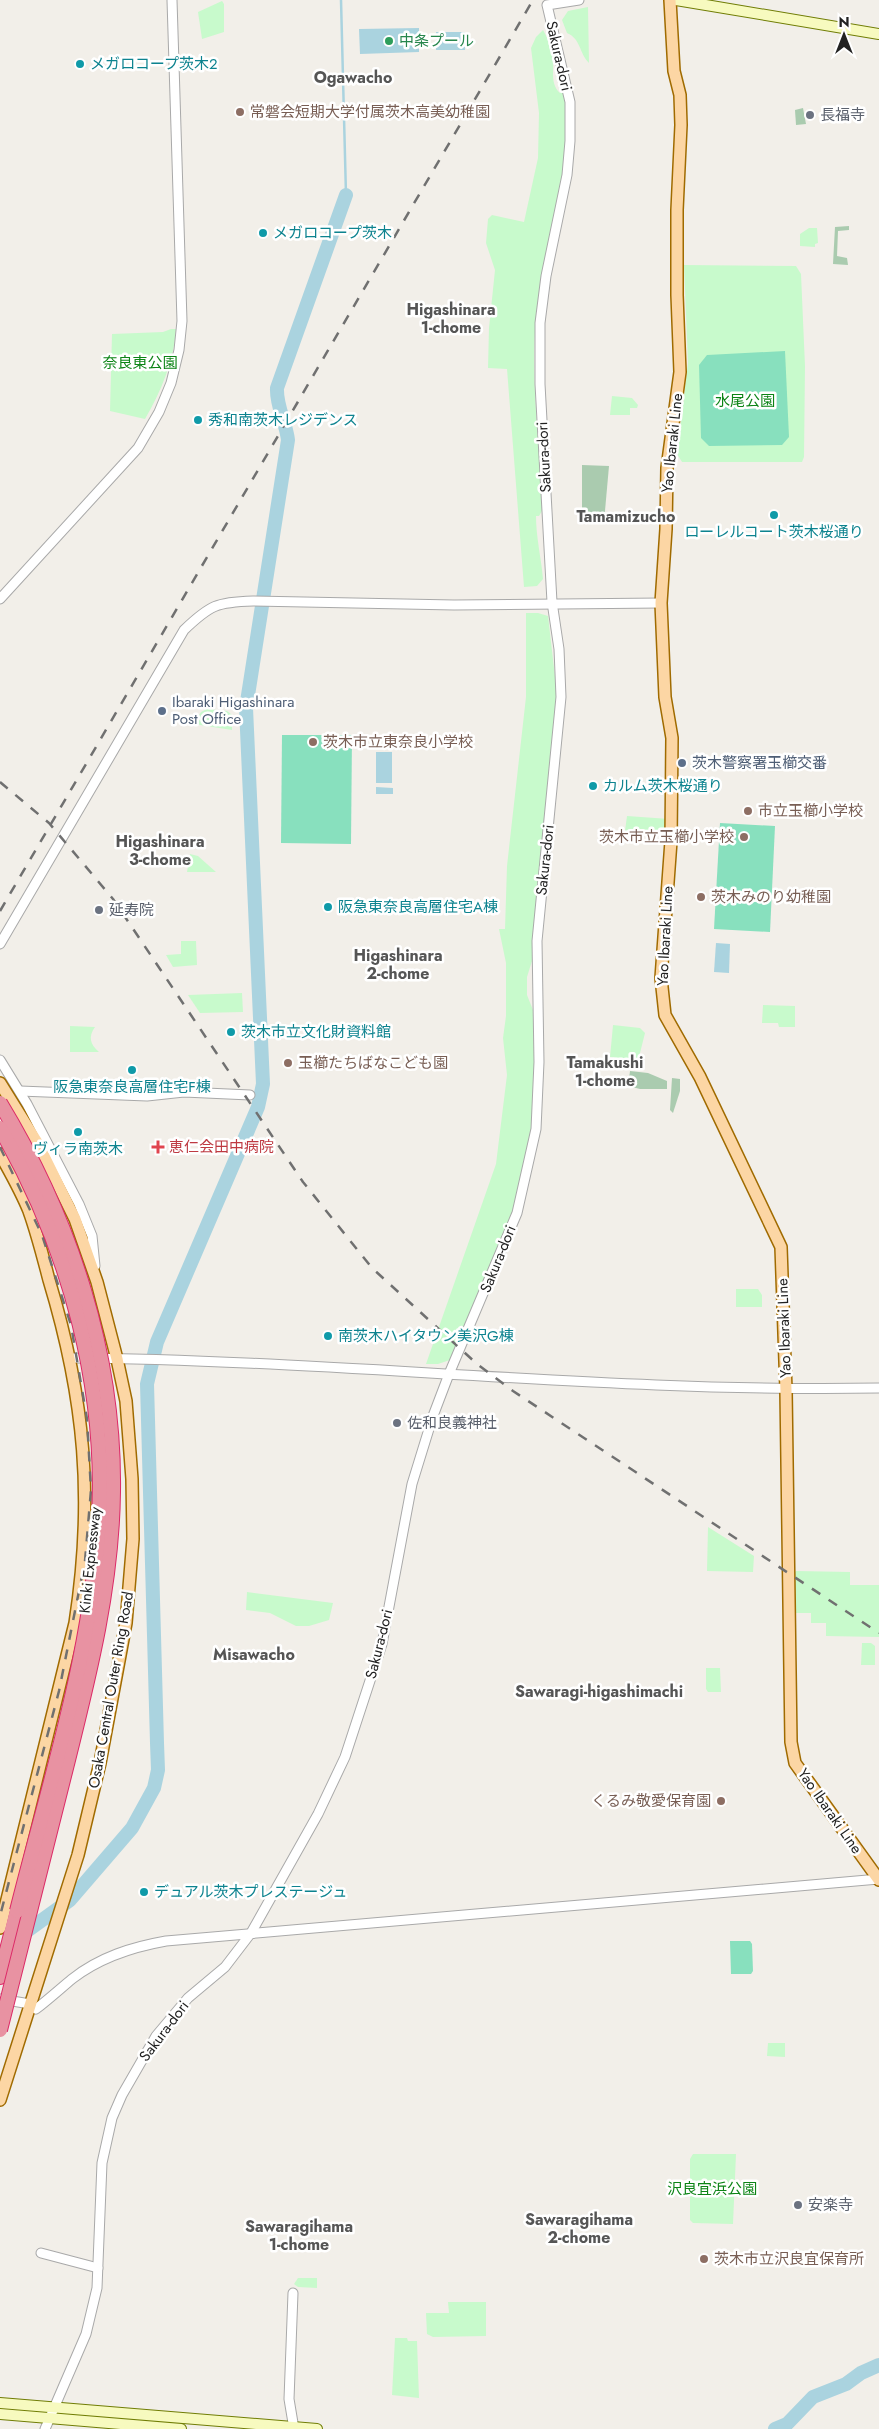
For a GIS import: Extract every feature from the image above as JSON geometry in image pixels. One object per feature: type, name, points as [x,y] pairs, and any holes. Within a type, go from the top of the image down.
[{"type":"highway","name":"Kinki Expressway","points":[[0,1103],[30,1156],[52,1203],[69,1244],[84,1292],[95,1332],[109,1410],[113,1491],[108,1574],[93,1657],[0,2030]]},
{"type":"highway","name":"Kinki Expressway","points":[[0,1128],[40,1207],[72,1298],[91,1375],[99,1444],[100,1492],[94,1573],[85,1631],[67,1712],[0,1977]]},
{"type":"main road","name":"Yao Ibaraki Line","points":[[670,0],[674,71],[680,95],[681,125],[677,210],[677,295],[680,372],[667,468],[666,529],[661,603],[665,696],[669,731],[672,738],[671,841],[661,978],[664,1012],[700,1077],[782,1247],[791,1742],[795,1762],[879,1880]]},
{"type":"main road","points":[[676,0],[879,34]]},
{"type":"main road","name":"Osaka Central Outer Ring Road","points":[[0,1083],[22,1115],[75,1219],[97,1282],[126,1401],[132,1479],[133,1539],[126,1623],[100,1763],[78,1855],[0,2100]]},
{"type":"main road","points":[[0,1154],[29,1211],[62,1323],[70,1358],[78,1398],[84,1461],[85,1537],[75,1623],[0,1928]]},
{"type":"main road","points":[[0,2404],[317,2429]]},
{"type":"main road","points":[[0,2414],[181,2429]]},
{"type":"street","points":[[0,599],[138,448],[159,412],[171,383],[179,350],[182,321],[172,0]]},
{"type":"street","name":"Sakura-dori","points":[[46,2429],[53,2408],[86,2334],[97,2288],[102,2163],[107,2134],[122,2095],[142,2059],[170,2018],[188,1998],[224,1967],[251,1933],[318,1814],[345,1757],[382,1644],[412,1484],[433,1416],[449,1374],[517,1213],[536,1129],[539,1062],[536,941],[562,696],[559,649],[552,602],[540,384],[540,323],[546,276],[567,175],[570,141],[570,102],[546,2],[579,0]]},
{"type":"street","points":[[0,944],[184,630],[208,608],[226,602],[255,601],[454,605],[552,602],[661,603]]},
{"type":"street","points":[[0,1060],[20,1091],[79,1204],[92,1236],[97,1282]]},
{"type":"street","points":[[20,1091],[147,1096],[184,1092],[250,1095]]},
{"type":"street","points":[[70,1358],[275,1363],[388,1372],[786,1390],[879,1388]]},
{"type":"street","points":[[0,1999],[30,2004],[36,2009],[73,1978],[96,1964],[122,1951],[166,1941],[410,1922],[879,1880]]},
{"type":"street","points":[[41,2253],[98,2268]]},
{"type":"street","points":[[293,2293],[289,2399],[294,2428]]},
{"type":"green space","points":[[222,1],[224,4],[224,32],[202,39],[198,12]]},
{"type":"green space","points":[[588,7],[589,63],[575,39],[567,33],[562,20],[568,11]]},
{"type":"green space","points":[[543,30],[552,52],[555,86],[560,93],[562,91],[564,93],[566,121],[562,178],[540,291],[534,342],[535,389],[543,509],[539,516],[536,516],[536,524],[543,579],[537,586],[524,587],[507,369],[488,368],[489,328],[495,270],[486,243],[488,219],[492,215],[524,222],[538,158],[539,113],[531,48],[536,37]]},
{"type":"green space","points":[[803,108],[806,124],[796,125],[795,110]]},
{"type":"green space","points":[[849,226],[849,230],[838,231],[837,256],[847,258],[848,265],[833,264],[835,227]]},
{"type":"green space","points":[[809,228],[817,228],[818,243],[815,244],[815,247],[800,246],[800,234]]},
{"type":"green space","name":"水尾公園","points":[[684,265],[796,266],[801,274],[805,366],[804,457],[802,462],[682,462],[677,454],[688,363]]},
{"type":"green space","name":"奈良東公園","points":[[176,329],[170,364],[145,419],[110,411],[112,334],[163,332]]},
{"type":"green space","points":[[785,351],[789,437],[782,445],[709,446],[701,438],[699,365],[707,355]]},
{"type":"green space","points":[[612,396],[632,398],[638,405],[637,408],[630,408],[630,415],[610,415]]},
{"type":"green space","points":[[582,465],[609,466],[604,522],[582,519]]},
{"type":"green space","points":[[526,613],[538,613],[548,616],[557,694],[535,911],[532,961],[527,977],[527,995],[533,1010],[535,1089],[532,1126],[514,1209],[483,1289],[450,1360],[438,1364],[426,1364],[496,1164],[507,1075],[503,1038],[506,1016],[506,963],[499,929],[505,929],[507,866],[526,697]]},
{"type":"green space","points":[[207,709],[227,711],[232,715],[232,730],[194,724],[201,712]]},
{"type":"green space","points":[[282,735],[352,735],[351,844],[281,843]]},
{"type":"green space","points":[[627,816],[669,819],[667,834],[625,831]]},
{"type":"green space","points":[[720,823],[775,826],[770,932],[714,929]]},
{"type":"green space","points":[[190,854],[198,856],[216,872],[187,872]]},
{"type":"green space","points":[[181,941],[196,941],[197,965],[173,967],[166,955],[181,954]]},
{"type":"green space","points":[[242,993],[243,1012],[200,1013],[188,995]]},
{"type":"green space","points":[[763,1005],[795,1006],[795,1027],[779,1027],[778,1023],[762,1023]]},
{"type":"green space","points":[[613,1025],[640,1028],[645,1033],[638,1061],[610,1057]]},
{"type":"green space","points":[[70,1026],[95,1027],[91,1034],[91,1040],[99,1052],[70,1052]]},
{"type":"green space","points":[[630,1071],[648,1073],[667,1081],[667,1089],[640,1089],[628,1086]]},
{"type":"green space","points":[[672,1078],[680,1079],[680,1091],[673,1113],[670,1110]]},
{"type":"green space","points":[[736,1289],[758,1289],[762,1295],[762,1307],[736,1307]]},
{"type":"green space","points":[[708,1527],[754,1556],[753,1572],[707,1571]]},
{"type":"green space","points":[[796,1571],[850,1572],[850,1585],[879,1585],[879,1637],[826,1636],[826,1623],[811,1623],[811,1613],[794,1613],[794,1574]]},
{"type":"green space","points":[[247,1592],[333,1603],[329,1620],[309,1626],[296,1626],[270,1613],[246,1610]]},
{"type":"green space","points":[[862,1643],[871,1643],[875,1646],[875,1665],[861,1665]]},
{"type":"green space","points":[[706,1668],[720,1668],[721,1692],[708,1692],[706,1689]]},
{"type":"green space","points":[[730,1941],[750,1941],[752,1944],[753,1971],[751,1974],[731,1974]]},
{"type":"green space","points":[[768,2043],[785,2043],[785,2057],[767,2056]]},
{"type":"green space","name":"沢良宜浜公園","points":[[693,2154],[736,2154],[733,2224],[693,2223],[690,2220],[690,2159]]},
{"type":"green space","points":[[298,2278],[317,2278],[317,2288],[298,2287],[294,2284]]},
{"type":"green space","points":[[448,2302],[486,2302],[486,2336],[433,2337],[427,2334],[426,2313],[449,2313]]},
{"type":"green space","points":[[395,2338],[407,2338],[408,2341],[417,2341],[419,2398],[392,2395]]},
{"type":"water","name":"中条プール","points":[[419,28],[419,52],[360,54],[359,29]]},
{"type":"water","name":"中条プール","points":[[436,32],[465,32],[465,50],[436,50]]},
{"type":"water","points":[[376,752],[392,752],[392,783],[376,783]]},
{"type":"water","points":[[376,787],[393,788],[393,794],[376,794]]},
{"type":"water","points":[[716,943],[730,944],[729,973],[714,972]]},
{"type":"waterway","points":[[341,0],[346,195]]},
{"type":"waterway","points":[[20,1936],[70,1900],[132,1828],[154,1788],[158,1770],[147,1384],[157,1342],[258,1107],[263,1084],[246,708],[288,440],[278,401],[277,388],[346,195]]},
{"type":"waterway","points":[[775,2429],[787,2424],[813,2397],[846,2384],[861,2373],[879,2365]]},
{"type":"railway","points":[[0,911],[533,0]]},
{"type":"railway","points":[[0,782],[49,823],[113,899],[303,1182],[372,1268],[477,1364],[513,1391],[879,1633]]},
{"type":"railway","points":[[0,1147],[42,1235],[71,1325],[87,1419],[91,1490],[85,1561],[59,1691],[0,1916]]},
{"type":"place","name":"中条プール","points":[[389,41]]},
{"type":"place","name":"メガロコープ茨木2","points":[[80,64]]},
{"type":"place","name":"常磐会短期大学付属茨木高美幼稚園","points":[[240,112]]},
{"type":"place","name":"長福寺","points":[[810,115]]},
{"type":"place","name":"メガロコープ茨木","points":[[263,233]]},
{"type":"place","name":"秀和南茨木レジデンス","points":[[198,420]]},
{"type":"place","name":"ローレルコート茨木桜通り","points":[[774,515]]},
{"type":"place","name":"Ibaraki Higashinara Post Office","points":[[162,711]]},
{"type":"place","name":"茨木市立東奈良小学校","points":[[313,742]]},
{"type":"place","name":"茨木警察署玉櫛交番","points":[[682,763]]},
{"type":"place","name":"カルム茨木桜通り","points":[[593,786]]},
{"type":"place","name":"市立玉櫛小学校","points":[[748,811]]},
{"type":"place","name":"茨木市立玉櫛小学校","points":[[744,837]]},
{"type":"place","name":"茨木みのり幼稚園","points":[[701,897]]},
{"type":"place","name":"阪急東奈良高層住宅A棟","points":[[328,907]]},
{"type":"place","name":"延寿院","points":[[99,910]]},
{"type":"place","name":"茨木市立文化財資料館","points":[[231,1032]]},
{"type":"place","name":"玉櫛たちばなこども園","points":[[288,1063]]},
{"type":"place","name":"阪急東奈良高層住宅F棟","points":[[132,1070]]},
{"type":"place","name":"ヴィラ南茨木","points":[[78,1132]]},
{"type":"place","name":"恵仁会田中病院","points":[[158,1147]]},
{"type":"place","name":"南茨木ハイタウン美沢G棟","points":[[328,1336]]},
{"type":"place","name":"佐和良義神社","points":[[397,1423]]},
{"type":"place","name":"くるみ敬愛保育園","points":[[721,1801]]},
{"type":"place","name":"デュアル茨木プレステージュ","points":[[144,1892]]},
{"type":"place","name":"安楽寺","points":[[798,2205]]},
{"type":"place","name":"茨木市立沢良宜保育所","points":[[704,2259]]},
{"type":"district","name":"Ogawacho","points":[[353,77]]},
{"type":"district","name":"Higashinara 1-chome","points":[[451,318]]},
{"type":"district","name":"Tamamizucho","points":[[626,516]]},
{"type":"district","name":"Higashinara 3-chome","points":[[160,850]]},
{"type":"district","name":"Higashinara 2-chome","points":[[398,964]]},
{"type":"district","name":"Tamakushi 1-chome","points":[[605,1071]]},
{"type":"district","name":"Misawacho","points":[[254,1654]]},
{"type":"district","name":"Sawaragi-higashimachi","points":[[599,1691]]},
{"type":"district","name":"Sawaragihama 2-chome","points":[[579,2228]]},
{"type":"district","name":"Sawaragihama 1-chome","points":[[299,2235]]}]
